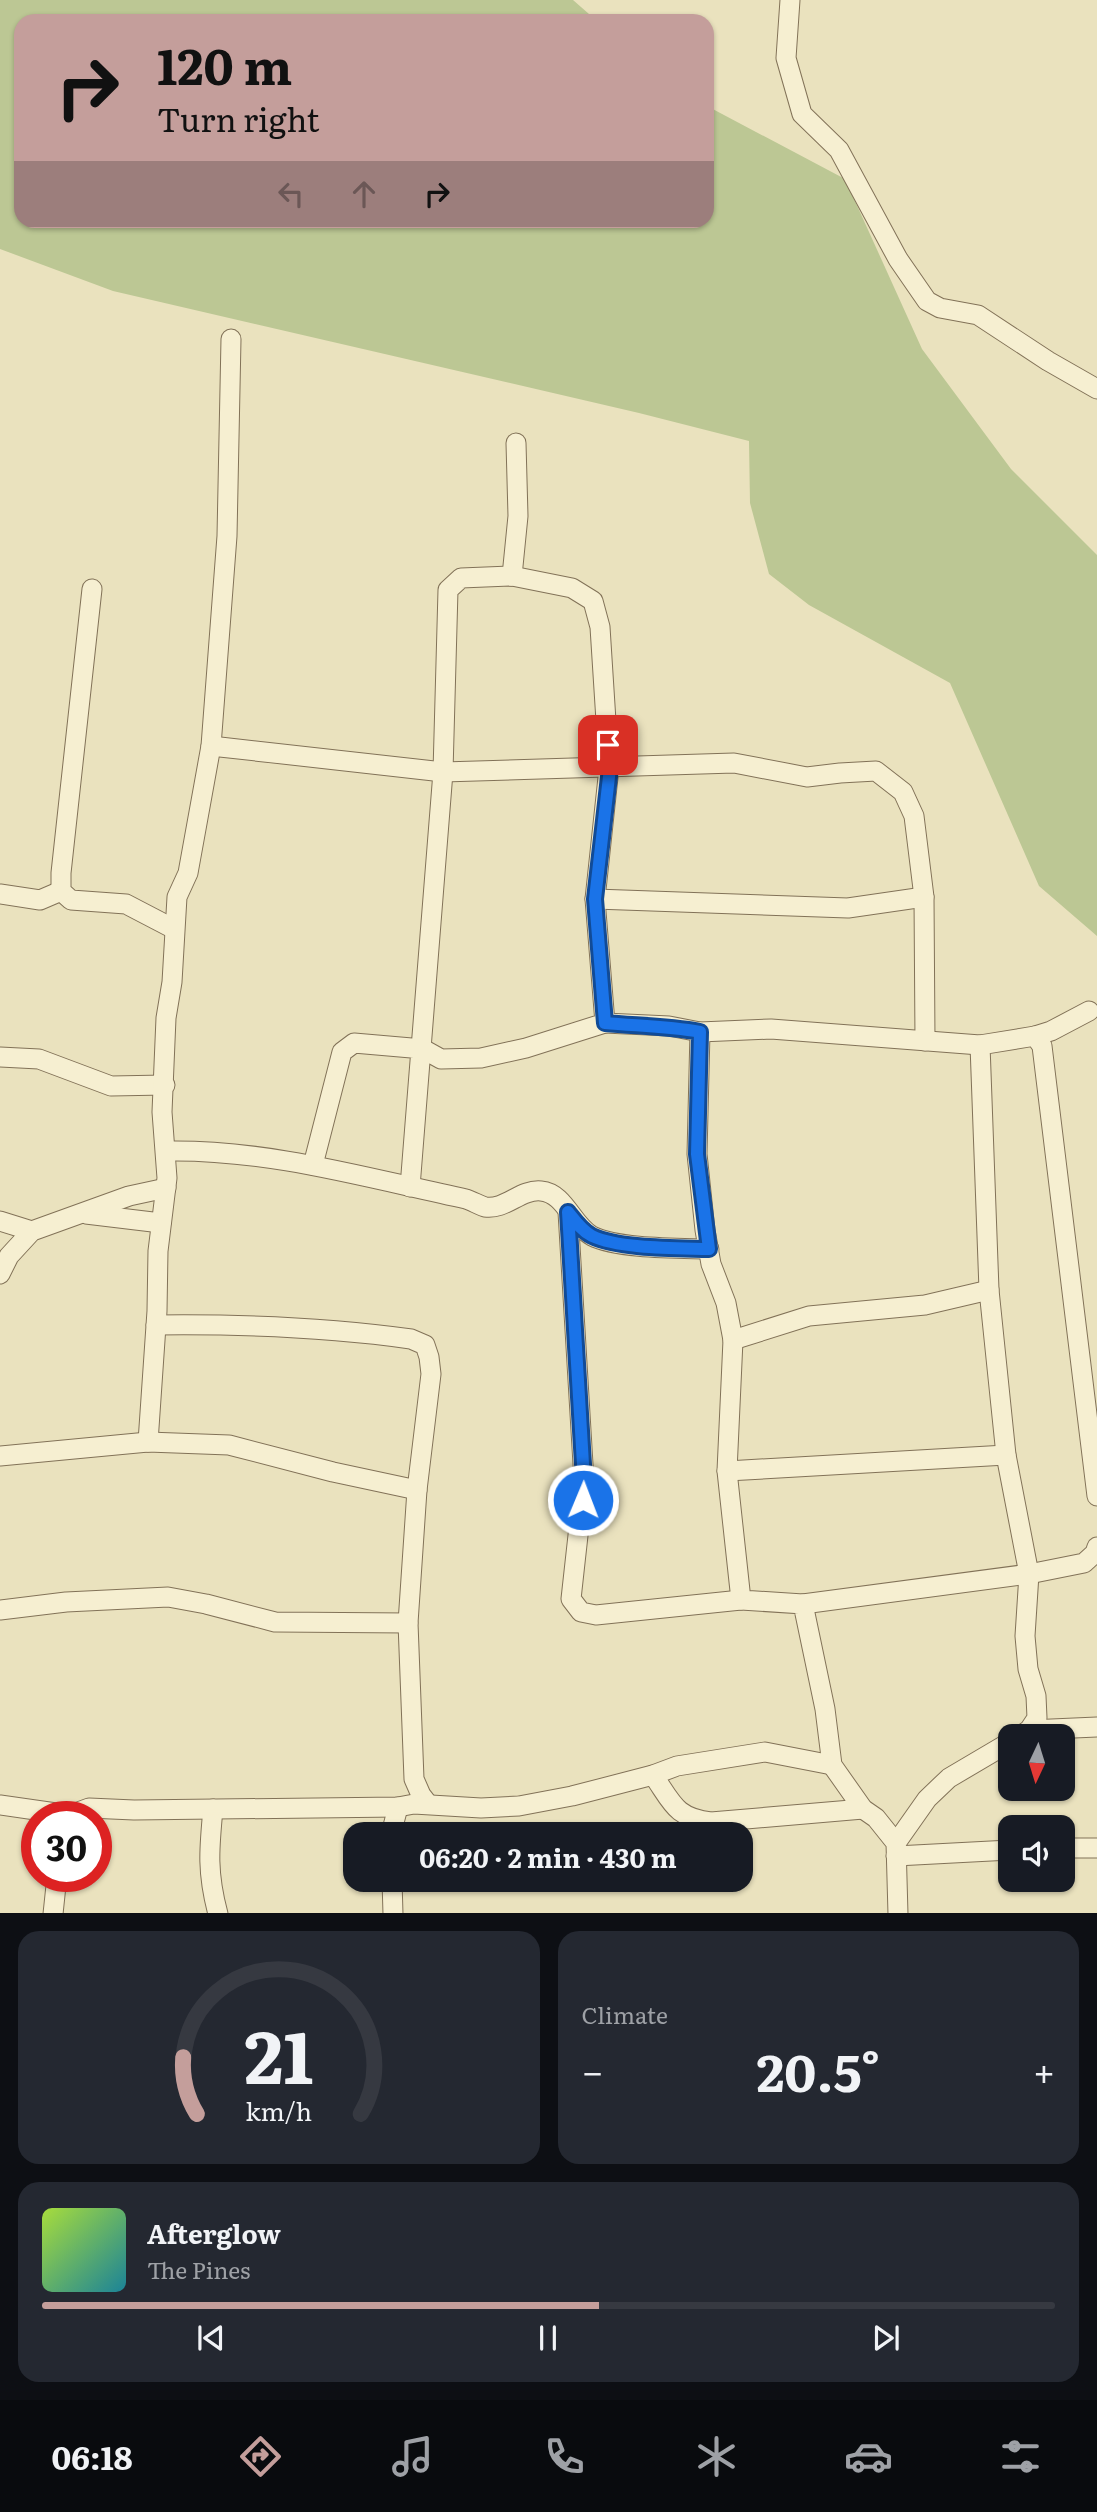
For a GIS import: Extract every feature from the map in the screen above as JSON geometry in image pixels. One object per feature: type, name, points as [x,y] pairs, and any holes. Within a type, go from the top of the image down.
[{"type":"street","points":[[790,0],[786,58],[802,114],[839,150],[898,259],[927,302],[940,308],[978,315],[1097,389]]},
{"type":"street","points":[[148,1442],[158,1251],[166,1188],[162,1112],[166,1018],[172,982],[177,897],[188,873],[211,746],[227,536],[231,338]]},
{"type":"street","points":[[512,576],[517,516],[516,443]]},
{"type":"street","points":[[410,1187],[443,772],[448,590],[461,578],[512,576],[572,588],[593,601],[600,627],[610,768],[595,899],[605,1023]]},
{"type":"street","points":[[92,589],[61,891],[71,900],[126,904],[174,929]]},
{"type":"street","points":[[211,746],[443,772],[734,763],[807,777],[876,771],[903,792],[914,817],[925,897],[925,1041]]},
{"type":"street","points":[[0,894],[40,900],[61,891]]},
{"type":"street","points":[[595,899],[848,908],[925,897]]},
{"type":"street","points":[[313,1166],[342,1052],[354,1043],[423,1049],[441,1059],[481,1058],[526,1048],[605,1023],[669,1026],[700,1032],[771,1029],[980,1045],[1035,1037],[1089,1011]]},
{"type":"street","points":[[700,1032],[697,1154],[711,1264],[726,1303],[733,1340],[727,1471],[741,1600]]},
{"type":"street","points":[[1035,1037],[1042,1046],[1097,1496]]},
{"type":"street","points":[[980,1045],[989,1290],[1006,1455],[1029,1574],[1025,1636],[1028,1669],[1036,1696],[1037,1718],[1032,1724]]},
{"type":"street","points":[[0,1056],[39,1059],[111,1086],[165,1086]]},
{"type":"street","points":[[166,1151],[224,1152],[313,1166],[466,1199],[485,1207],[504,1204],[528,1192],[543,1191],[557,1197],[582,1228],[593,1236],[635,1245],[709,1249]]},
{"type":"street","points":[[0,1274],[9,1256],[32,1231],[129,1196],[166,1188]]},
{"type":"street","points":[[568,1212],[584,1481],[571,1599],[581,1612],[596,1615],[741,1600],[803,1604],[1029,1574],[1084,1563],[1095,1553],[1097,1547]]},
{"type":"street","points":[[81,1213],[161,1223]]},
{"type":"street","points":[[0,1221],[32,1231]]},
{"type":"street","points":[[733,1340],[809,1315],[925,1305],[989,1290]]},
{"type":"street","points":[[156,1325],[254,1324],[411,1339],[425,1345],[431,1374],[416,1490],[408,1623],[414,1779],[428,1804]]},
{"type":"street","points":[[0,1456],[148,1442],[229,1445],[416,1490]]},
{"type":"street","points":[[727,1471],[1006,1455]]},
{"type":"street","points":[[0,1610],[66,1602],[168,1597],[275,1622],[408,1623]]},
{"type":"street","points":[[803,1604],[825,1710],[832,1765],[863,1809],[876,1818],[896,1850],[898,1913]]},
{"type":"street","points":[[1075,1729],[1097,1727]]},
{"type":"street","points":[[896,1850],[928,1799],[949,1778],[998,1749]]},
{"type":"street","points":[[112,1809],[398,1807],[428,1804],[481,1808],[519,1806],[572,1796],[677,1766],[765,1752],[832,1765]]},
{"type":"street","points":[[653,1775],[678,1812],[692,1820],[711,1822],[863,1809]]},
{"type":"street","points":[[0,1805],[21,1808]]},
{"type":"street","points":[[394,1822],[398,1807]]},
{"type":"street","points":[[213,1809],[209,1848],[210,1883],[218,1913]]},
{"type":"street","points":[[1075,1848],[1097,1848]]},
{"type":"street","points":[[896,1850],[998,1850]]},
{"type":"street","points":[[52,1913],[55,1892]]},
{"type":"street","points":[[392,1892],[393,1913]]},
{"type":"green space","points":[[0,0],[573,0],[589,14],[14,14],[14,228],[714,228],[714,110],[845,179],[922,349],[1011,469],[1097,555],[1097,936],[1039,886],[950,683],[809,605],[769,574],[750,503],[749,441],[113,291],[0,249]]},
{"type":"route","points":[[583,1500],[568,1212],[593,1236],[635,1245],[709,1249],[697,1154],[700,1032],[669,1026],[605,1023],[595,899],[610,768],[608,745]]}]
